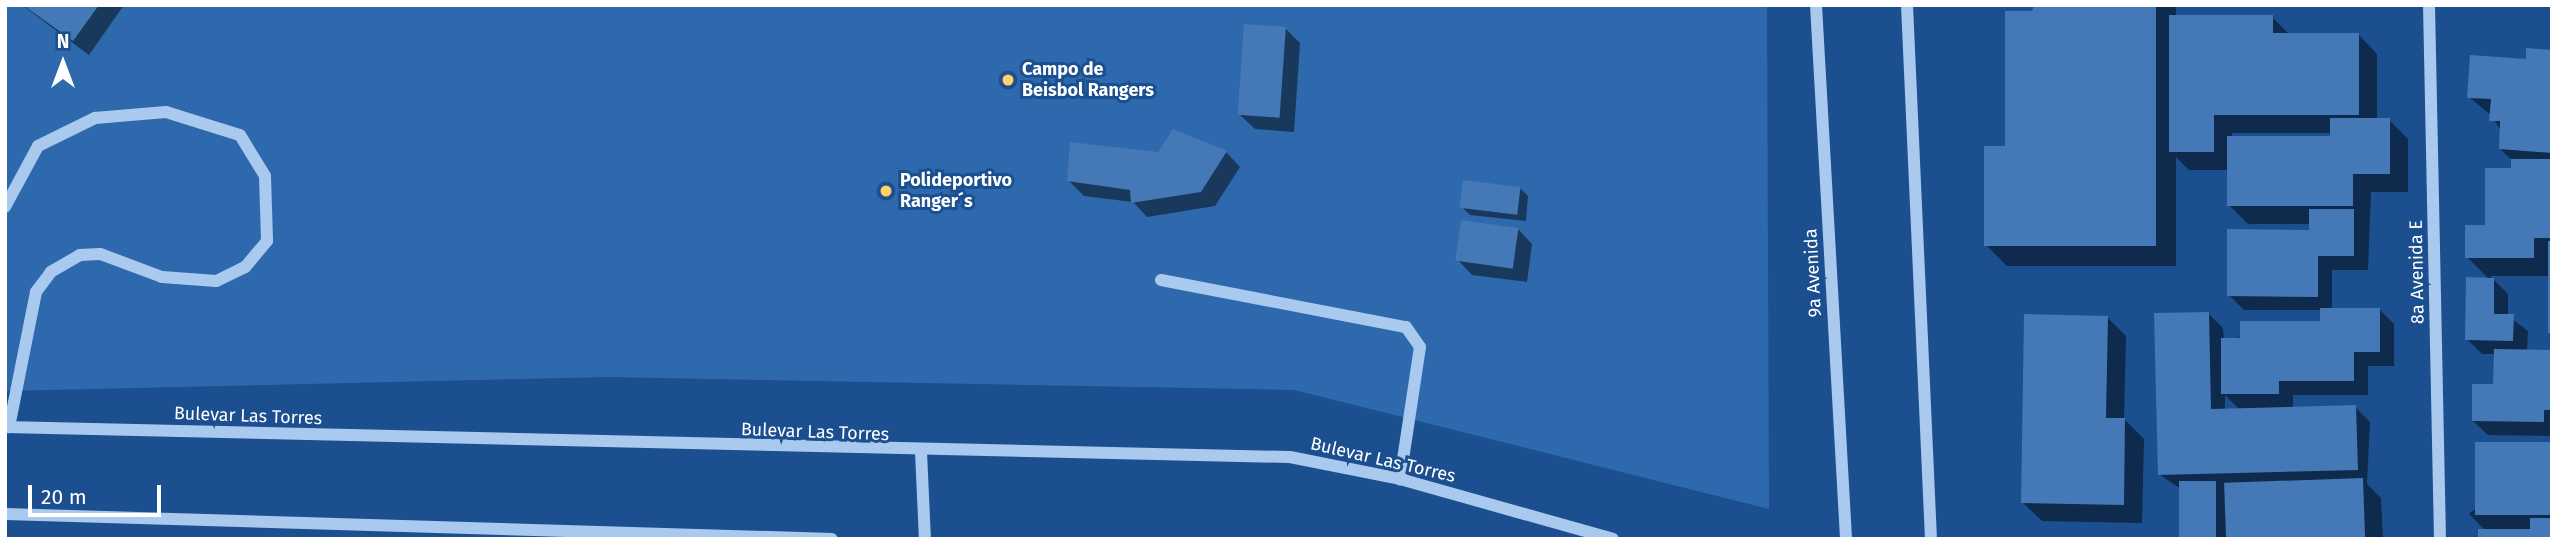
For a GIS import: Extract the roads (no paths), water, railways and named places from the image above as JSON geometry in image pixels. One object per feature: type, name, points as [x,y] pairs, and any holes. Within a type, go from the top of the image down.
[{"type":"street","name":"9a Avenida","points":[[1816,5],[1846,539]]},
{"type":"street","points":[[1907,5],[1931,539]]},
{"type":"street","name":"8a Avenida E","points":[[2429,5],[2440,539]]},
{"type":"street","points":[[5,207],[38,146],[95,118],[166,112],[240,135],[265,176],[267,241],[244,267],[216,281],[162,277],[100,254],[80,255],[51,272],[36,292],[7,427]]},
{"type":"street","points":[[1161,281],[1406,327],[1420,347],[1400,479]]},
{"type":"street","name":"Bulevar Las Torres","points":[[7,427],[921,452],[1290,457],[1400,479],[1613,539]]},
{"type":"street","points":[[921,452],[925,539]]},
{"type":"street","points":[[5,514],[832,539]]},
{"type":"place","name":"Campo de Beisbol Rangers","points":[[1008,80]]},
{"type":"place","name":"Polideportivo Ranger´s","points":[[886,191]]}]
